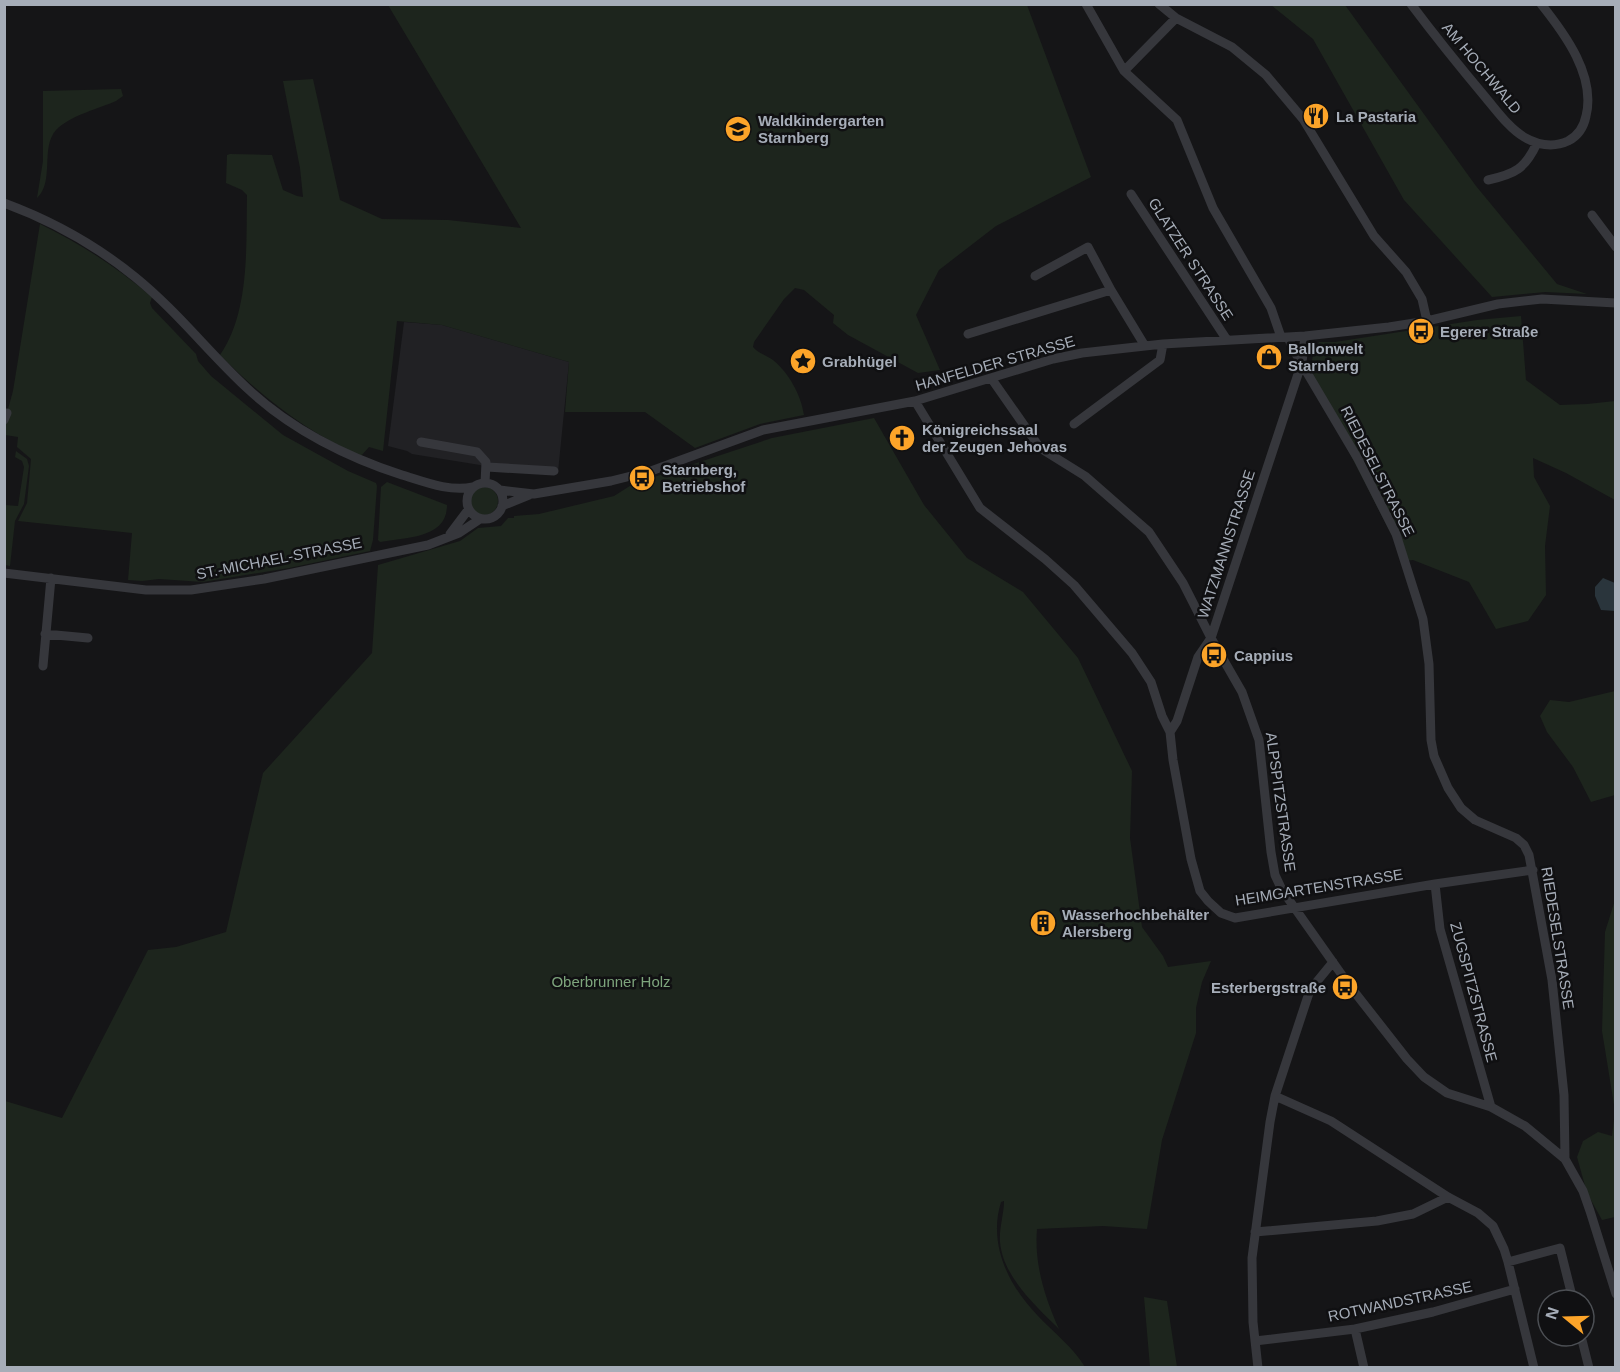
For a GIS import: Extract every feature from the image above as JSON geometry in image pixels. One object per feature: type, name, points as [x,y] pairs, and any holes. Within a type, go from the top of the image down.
[{"type":"street","points":[[1086,4],[1124,71],[1176,18]]},
{"type":"street","points":[[1159,4],[1176,18],[1232,47],[1266,75],[1304,119],[1374,236],[1406,272],[1422,299],[1427,321]]},
{"type":"street","name":"AM HOCHWALD","points":[[1411,4],[1503,119],[1522,136],[1537,143]]},
{"type":"street","points":[[1488,180],[1509,175],[1518,170],[1530,159],[1537,143],[1548,146],[1569,140],[1579,133],[1585,122],[1589,106],[1581,67],[1554,20],[1541,4]]},
{"type":"street","name":"RIEDESELSTRASSE","points":[[1124,71],[1176,120],[1213,208],[1271,308],[1285,337],[1358,459],[1396,534],[1423,619],[1429,664],[1431,740],[1434,756],[1448,788],[1461,808],[1475,820],[1516,837],[1524,845],[1533,870],[1552,980],[1564,1095],[1565,1159],[1583,1191],[1616,1294]]},
{"type":"street","name":"GLATZER STRASSE","points":[[1131,194],[1227,340]]},
{"type":"street","points":[[4,203],[76,237],[134,276],[168,305],[249,391],[290,422],[331,446],[379,467],[416,479],[440,486],[473,487],[485,483],[496,486],[502,495],[502,506],[494,517],[480,519],[440,486]]},
{"type":"street","points":[[1592,215],[1616,247]]},
{"type":"street","points":[[1035,276],[1088,247],[1145,346]]},
{"type":"street","points":[[968,334],[1111,290]]},
{"type":"street","name":"HANFELDER STRASSE","points":[[500,490],[534,494],[568,490],[651,471],[763,430],[915,401],[1053,359],[1082,353],[1163,344],[1305,336],[1427,321],[1498,304],[1542,299],[1616,303]]},
{"type":"street","name":"WATZMANNSTRASSE","points":[[1170,732],[1177,721],[1198,657],[1211,638],[1302,362],[1305,336]]},
{"type":"street","points":[[1074,424],[1160,360],[1163,344]]},
{"type":"street","name":"ALPSPITZSTRASSE","points":[[991,378],[1040,448],[1084,476],[1149,532],[1183,583],[1242,692],[1259,740],[1275,875],[1282,890],[1333,962],[1407,1059],[1424,1077],[1447,1093],[1491,1107],[1528,1128],[1565,1159]]},
{"type":"street","name":"HEIMGARTENSTRASSE","points":[[915,401],[980,508],[1074,585],[1132,653],[1151,682],[1170,732],[1191,859],[1200,891],[1208,902],[1221,913],[1235,918],[1533,870]]},
{"type":"street","points":[[421,442],[477,452],[483,457],[487,466],[485,483]]},
{"type":"street","points":[[487,466],[554,471]]},
{"type":"street","points":[[449,536],[461,522],[468,508],[467,495],[473,487]]},
{"type":"street","name":"HANFELDER STRASSE","points":[[502,506],[534,494]]},
{"type":"street","name":"ST.-MICHAEL-STRASSE","points":[[4,573],[146,590],[191,590],[264,579],[428,545],[459,533],[480,519]]},
{"type":"street","points":[[43,666],[51,578]]},
{"type":"street","points":[[45,634],[88,638]]},
{"type":"street","name":"ZUGSPITZSTRASSE","points":[[1435,884],[1440,929],[1491,1107]]},
{"type":"street","points":[[1258,1368],[1252,1274],[1263,1165],[1275,1096],[1310,990],[1333,962]]},
{"type":"street","points":[[1275,1096],[1331,1121],[1448,1197],[1478,1213],[1493,1226],[1508,1262],[1534,1368]]},
{"type":"street","points":[[1256,1232],[1377,1221],[1413,1214],[1448,1197]]},
{"type":"street","points":[[1508,1262],[1560,1248],[1569,1288]]},
{"type":"street","name":"ROTWANDSTRASSE","points":[[1255,1341],[1355,1329],[1433,1312],[1515,1289]]},
{"type":"street","points":[[1355,1329],[1364,1368]]},
{"type":"street","points":[[1584,1348],[1589,1368]]},
{"type":"shaded area","points":[[404,322],[442,325],[569,362],[558,472],[498,471],[480,465],[412,454],[388,446]]},
{"type":"shaded area","points":[[1603,578],[1615,583],[1615,611],[1601,610],[1595,596],[1595,587]]},
{"type":"green space","points":[[388,5],[1027,5],[1091,177],[996,226],[939,270],[916,315],[940,370],[918,373],[848,335],[833,323],[834,315],[804,290],[795,288],[784,299],[754,342],[753,347],[773,360],[784,371],[797,392],[804,415],[760,424],[695,448],[645,412],[565,412],[569,362],[442,325],[397,321],[383,451],[369,447],[361,456],[303,425],[252,385],[220,355],[237,319],[246,257],[247,195],[242,190],[226,183],[227,155],[272,155],[283,190],[303,197],[300,168],[283,81],[313,79],[340,200],[382,219],[448,220],[521,228]]},
{"type":"green space","points":[[1271,5],[1345,5],[1476,186],[1557,284],[1587,294],[1545,292],[1492,297],[1404,200],[1313,39]]},
{"type":"green space","points":[[121,89],[123,96],[116,101],[77,116],[56,130],[49,146],[45,183],[37,198],[43,161],[43,91]]},
{"type":"green space","points":[[40,224],[99,257],[152,297],[150,303],[152,308],[196,354],[198,361],[211,376],[283,435],[348,471],[376,483],[373,540],[370,551],[289,568],[203,582],[159,579],[128,580],[132,533],[18,521],[27,503],[31,459],[17,447],[18,437],[5,435],[5,420],[13,391]]},
{"type":"green space","points":[[1521,316],[1526,380],[1560,405],[1615,401],[1615,500],[1533,458],[1534,477],[1550,506],[1545,546],[1546,595],[1528,621],[1496,629],[1469,582],[1413,560],[1405,561],[1309,374],[1314,351],[1319,342],[1335,342],[1477,320]]},
{"type":"green space","name":"Oberbrunner Holz","points":[[874,418],[924,505],[967,558],[1023,592],[1078,658],[1132,771],[1130,838],[1142,927],[1163,956],[1168,967],[1211,961],[1202,982],[1196,1008],[1196,1033],[1162,1140],[1147,1229],[1103,1226],[1037,1229],[1039,1268],[1049,1305],[1059,1329],[1022,1290],[1007,1267],[1000,1242],[1004,1201],[1001,1202],[997,1233],[1003,1263],[1010,1277],[1027,1304],[1085,1367],[5,1367],[5,1101],[62,1118],[148,950],[176,947],[226,932],[263,773],[372,653],[378,565],[460,541],[478,528],[501,526],[508,518],[514,518],[514,516],[539,514],[614,496],[633,484],[772,438]]},
{"type":"green space","points":[[16,451],[27,459],[29,466],[24,504],[15,521],[10,566],[5,565],[5,505],[18,506],[24,467],[22,461],[15,457]]},
{"type":"green space","points":[[387,482],[447,505],[445,516],[440,524],[433,530],[413,537],[380,542],[378,540],[381,487]]},
{"type":"green space","points":[[484,487],[494,491],[498,501],[494,511],[484,515],[474,511],[470,501],[474,491]]},
{"type":"green space","points":[[1615,691],[1615,795],[1591,802],[1573,767],[1547,732],[1540,716],[1550,700],[1569,702]]},
{"type":"green space","points":[[1615,900],[1615,1111],[1602,1031],[1605,932]]},
{"type":"green space","points":[[1615,1111],[1615,1217],[1602,1220],[1587,1193],[1577,1157],[1583,1141],[1598,1132],[1612,1136]]},
{"type":"green space","points":[[1144,1297],[1167,1301],[1177,1367],[1150,1367]]},
{"type":"place","name":"La Pastaria","points":[[1316,116]]},
{"type":"place","name":"Waldkindergarten Starnberg","points":[[738,129]]},
{"type":"place","name":"Egerer Straße","points":[[1421,331]]},
{"type":"place","name":"Ballonwelt Starnberg","points":[[1269,357]]},
{"type":"place","name":"Grabhügel","points":[[803,361]]},
{"type":"place","name":"Königreichssaal der Zeugen Jehovas","points":[[902,438]]},
{"type":"place","name":"Starnberg, Betriebshof","points":[[642,478]]},
{"type":"place","name":"Cappius","points":[[1214,655]]},
{"type":"place","name":"Wasserhochbehälter Alersberg","points":[[1043,923]]},
{"type":"place","name":"Esterbergstraße","points":[[1345,987]]}]
